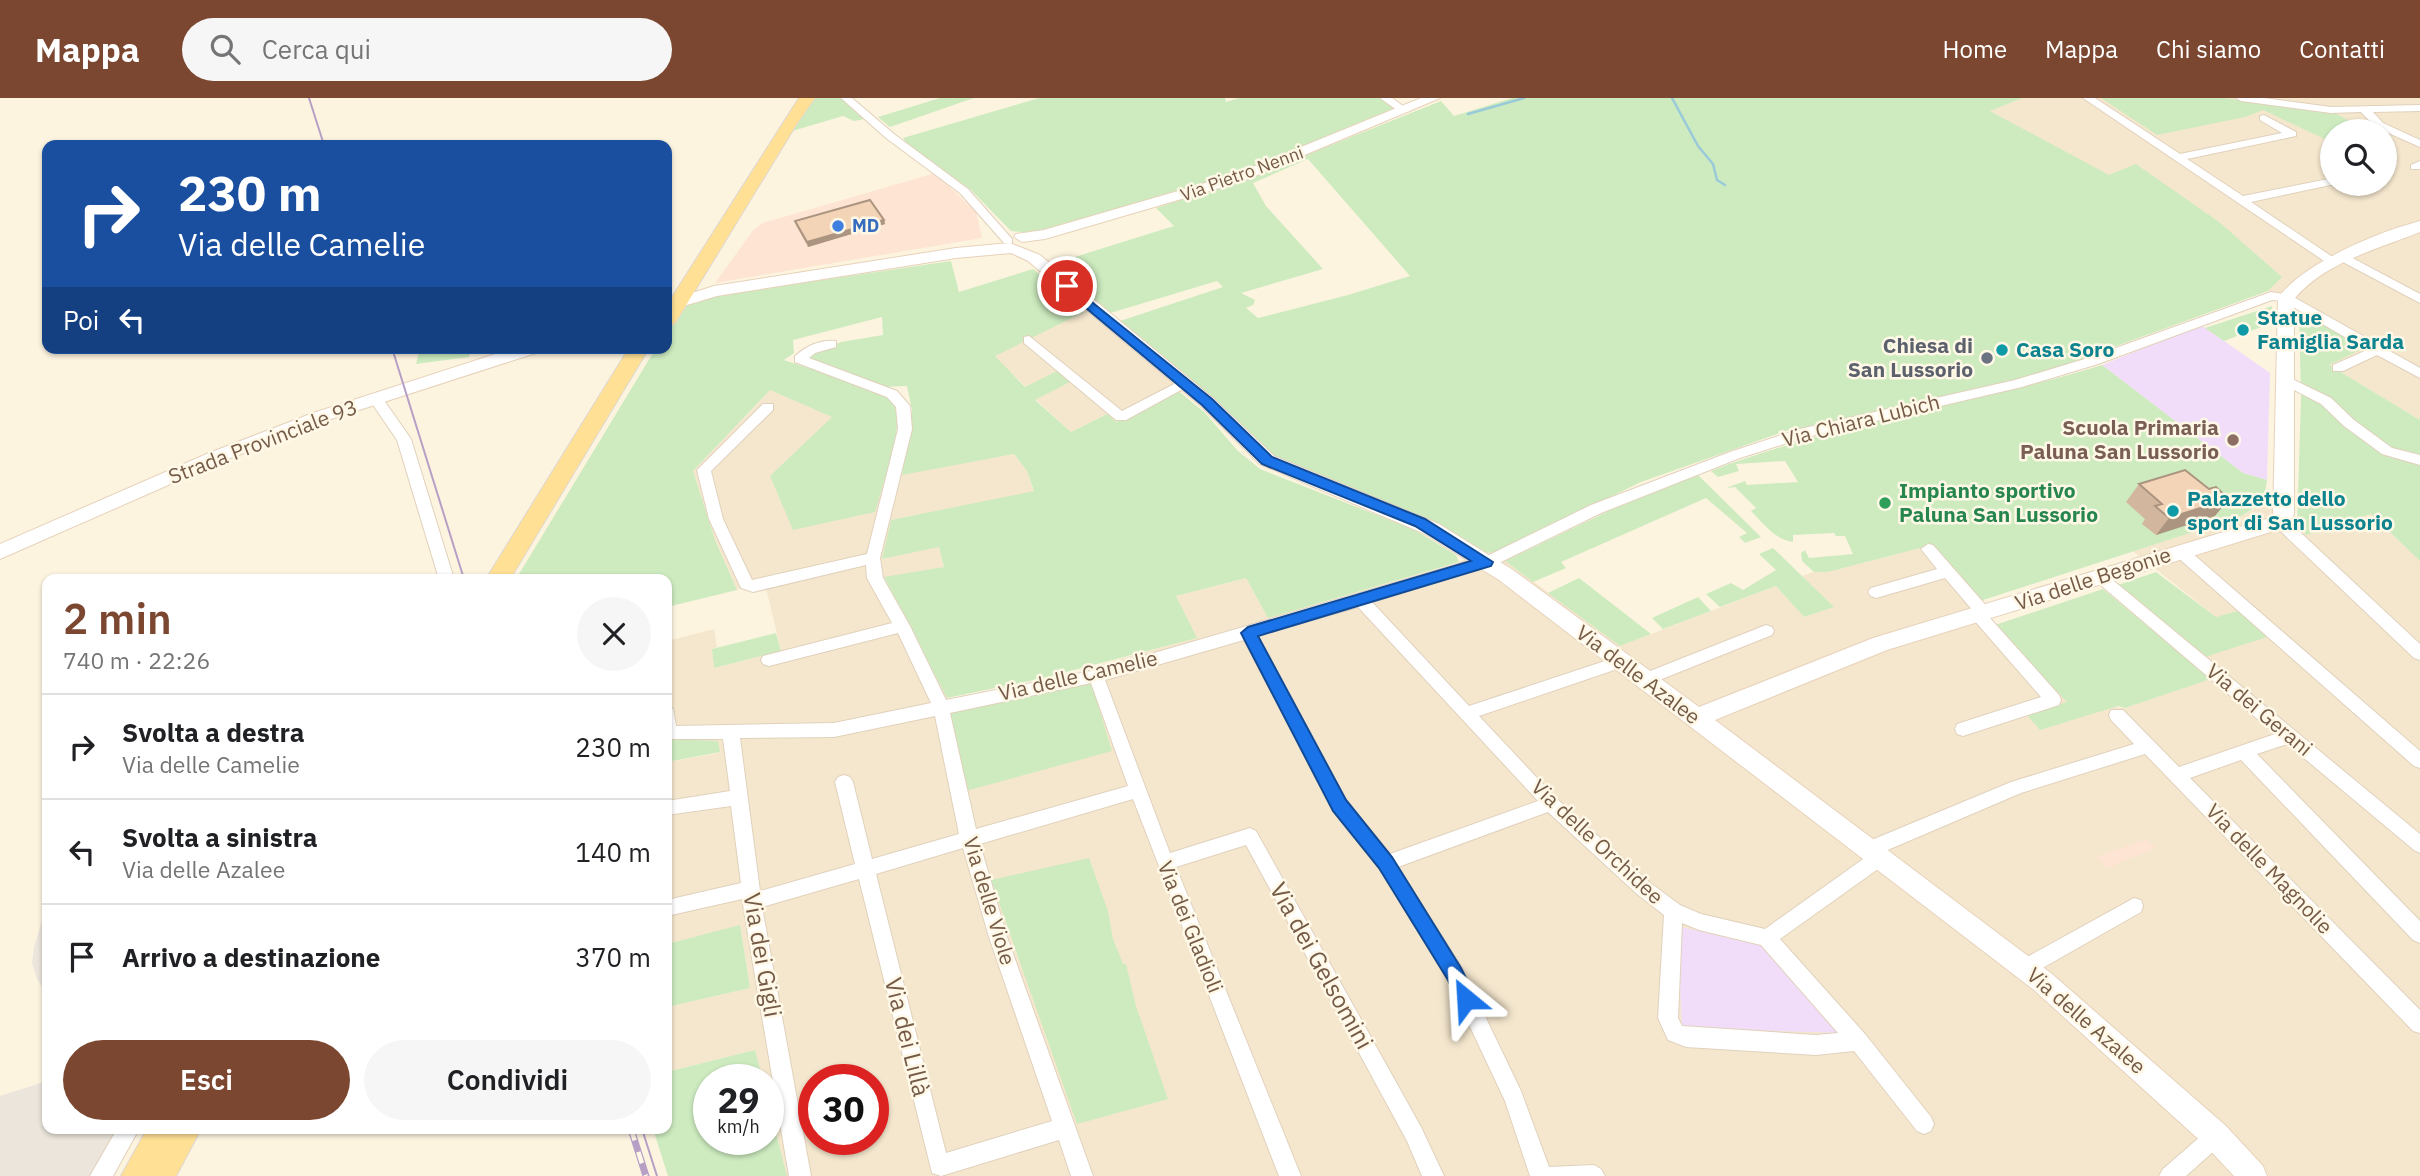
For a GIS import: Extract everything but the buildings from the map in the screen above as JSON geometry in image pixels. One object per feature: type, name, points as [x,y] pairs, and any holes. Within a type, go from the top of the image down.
[{"type":"main road","points":[[672,301],[788,107],[797,98]]},
{"type":"main road","points":[[672,301],[807,98]]},
{"type":"main road","points":[[506,574],[635,354]]},
{"type":"main road","points":[[506,574],[646,354]]},
{"type":"main road","points":[[137,1176],[162,1134]]},
{"type":"main road","points":[[158,1176],[182,1134]]},
{"type":"street","points":[[846,98],[890,136],[964,191],[996,226],[1019,244]]},
{"type":"street","points":[[1385,98],[1405,111]]},
{"type":"street","name":"Via Pietro Nenni","points":[[672,303],[714,291],[1019,244],[1045,233],[1208,188],[1433,98]]},
{"type":"street","points":[[2088,98],[2181,157],[2292,134],[2264,118]]},
{"type":"street","points":[[2096,98],[2245,200],[2340,260],[2420,299]]},
{"type":"street","points":[[2241,98],[2363,108],[2418,109]]},
{"type":"street","points":[[2390,98],[2418,109]]},
{"type":"street","points":[[2363,108],[2379,125],[2420,144]]},
{"type":"street","points":[[2245,200],[2320,184]]},
{"type":"street","points":[[2418,229],[2340,260],[2300,280],[2286,298],[2284,514],[2280,522],[2420,654]]},
{"type":"street","name":"Via delle Azalee","points":[[1019,244],[1185,384],[1255,452],[1275,465],[1420,522],[1485,562],[1646,679],[2025,968],[2133,1060],[2216,1136],[2253,1176]]},
{"type":"street","name":"Via Chiara Lubich","points":[[1485,562],[1596,509],[1735,455],[1800,434],[2017,384],[2106,356],[2266,297],[2280,295],[2286,298]]},
{"type":"street","points":[[2286,298],[2420,374]]},
{"type":"street","points":[[1029,340],[1121,417],[1185,384]]},
{"type":"street","name":"Via delle Viole","points":[[831,344],[810,350],[800,359],[892,394],[903,406],[905,429],[873,558],[875,578],[902,626],[941,707],[969,838],[998,937],[1082,1176]]},
{"type":"street","points":[[2339,368],[2377,349]]},
{"type":"street","name":"Strada Provinciale 93","points":[[0,552],[216,457],[319,417],[515,354]]},
{"type":"street","points":[[2286,380],[2326,401],[2349,423],[2387,451],[2420,460]]},
{"type":"street","points":[[376,399],[404,439],[445,574]]},
{"type":"street","points":[[768,407],[704,470],[716,519],[746,584],[752,586],[873,558]]},
{"type":"street","name":"Via delle Begonie","points":[[1696,718],[1880,644],[2280,522]]},
{"type":"street","points":[[1928,549],[2053,700],[1963,729]]},
{"type":"street","points":[[2180,551],[2420,761]]},
{"type":"street","name":"Via delle Camelie","points":[[672,733],[834,730],[1096,676],[1485,562]]},
{"type":"street","points":[[1876,592],[1948,572]]},
{"type":"street","name":"Via dei Gerani","points":[[2098,576],[2420,845]]},
{"type":"street","name":"Via delle Orchidee","points":[[1361,600],[1552,804],[1643,888],[1673,911],[1699,922],[1767,938]]},
{"type":"street","points":[[769,660],[902,626]]},
{"type":"street","points":[[1646,679],[1766,631]]},
{"type":"street","points":[[1248,633],[1340,805],[1386,863],[1455,974],[1514,1098],[1541,1176]]},
{"type":"street","points":[[1467,713],[1620,662]]},
{"type":"street","name":"Via dei Gladioli","points":[[1096,676],[1165,863],[1290,1176]]},
{"type":"street","name":"Via delle Magnolie","points":[[2117,715],[2420,1024]]},
{"type":"street","name":"Via dei Gigli","points":[[731,733],[751,895],[800,1176]]},
{"type":"street","points":[[2177,775],[2289,736]]},
{"type":"street","points":[[1924,1124],[1858,1041],[1767,938],[1874,854],[2017,788],[2146,747]]},
{"type":"street","points":[[2244,752],[2420,934]]},
{"type":"street","name":"Via dei Lillà","points":[[844,782],[939,1166],[1063,1128]]},
{"type":"street","points":[[672,907],[751,895],[865,870],[1138,790]]},
{"type":"street","points":[[672,807],[739,797]]},
{"type":"street","points":[[1386,863],[1552,804]]},
{"type":"street","name":"Via dei Gelsomini","points":[[1165,863],[1250,836],[1413,1134],[1433,1176]]},
{"type":"street","points":[[2025,968],[2134,906]]},
{"type":"street","points":[[1673,911],[1668,1018],[1675,1033],[1686,1037],[1816,1045],[1858,1041]]},
{"type":"street","points":[[101,1176],[126,1134]]},
{"type":"street","points":[[2170,1176],[2216,1136]]},
{"type":"street","points":[[1553,1176],[1594,1176]]},
{"type":"shaded area","points":[[2023,98],[2420,98],[2420,420],[2329,365],[2365,347],[2268,291],[2281,277],[2109,176],[1989,111]]},
{"type":"shaded area","points":[[935,173],[976,212],[982,238],[715,283],[754,229],[763,223]]},
{"type":"shaded area","points":[[1097,305],[1195,385],[1115,422],[1107,414],[1071,432],[1035,399],[1069,382],[1057,371],[1026,387],[994,356]]},
{"type":"shaded area","points":[[2201,325],[2270,373],[2267,480],[2243,473],[2102,365]]},
{"type":"shaded area","points":[[770,390],[832,416],[887,476],[1014,454],[1027,471],[1034,492],[891,520],[883,559],[939,546],[944,567],[884,578],[947,698],[948,712],[1112,751],[1086,668],[1196,638],[1176,596],[1246,578],[1268,618],[1452,565],[1481,552],[1495,553],[1620,646],[1776,586],[1804,617],[1833,607],[1802,576],[1816,571],[1828,572],[1932,545],[1980,601],[1995,625],[2068,702],[2125,708],[2210,679],[2192,664],[2205,657],[2216,617],[2133,551],[2239,517],[2263,501],[2306,535],[2371,514],[2420,561],[2420,1176],[787,1176],[782,1155],[784,1155],[784,1064],[759,1064],[755,1050],[672,1071],[672,1006],[750,988],[740,926],[672,943],[672,761],[719,753],[672,740],[672,640],[714,629],[717,647],[712,649],[714,668],[781,651],[766,588],[743,586],[737,590],[715,540],[693,471]]},
{"type":"shaded area","points":[[2146,839],[2156,848],[2108,868],[2096,857]]},
{"type":"shaded area","points":[[42,921],[42,986],[32,963]]},
{"type":"shaded area","points":[[1677,926],[1763,946],[1839,1033],[1682,1028]]},
{"type":"shaded area","points":[[42,1083],[42,1134],[135,1134],[110,1176],[0,1176],[0,1096]]},
{"type":"green space","points":[[811,98],[843,98],[865,119],[854,121],[843,116],[789,132]]},
{"type":"green space","points":[[940,98],[974,98],[890,127],[878,117]]},
{"type":"green space","points":[[1039,98],[1225,98],[1226,102],[1239,98],[1382,98],[1398,109],[1216,182],[1033,233],[1011,231],[971,190],[907,144],[903,138]]},
{"type":"green space","points":[[1512,98],[2023,98],[1990,111],[2109,175],[2136,164],[2219,222],[2282,277],[2268,291],[2004,387],[1800,434],[1794,428],[1641,482],[1495,553],[1481,552],[1430,520],[1271,456],[1117,322],[1223,287],[1217,281],[1107,314],[1049,265],[1174,226],[1156,208],[1249,178],[1441,101],[1454,116]],"holes":[[[1308,159],[1410,276],[1258,318],[1246,308],[1253,305],[1255,300],[1241,293],[1323,269],[1266,206],[1253,183]]]},
{"type":"green space","points":[[2101,98],[2223,98],[2335,113],[2346,119],[2320,119],[2320,137],[2263,110],[2245,117],[2157,135]]},
{"type":"green space","points":[[951,261],[959,292],[1033,269],[1084,312],[995,356],[1025,387],[1057,371],[1070,382],[1035,400],[1071,432],[1107,414],[1116,422],[1180,392],[1205,413],[1237,450],[1260,469],[1415,530],[1456,555],[1459,562],[1268,618],[1246,578],[1176,596],[1197,638],[1039,679],[947,698],[884,577],[944,567],[939,547],[882,559],[891,520],[1034,491],[1027,471],[1014,454],[902,475],[912,410],[907,386],[883,387],[810,360],[808,356],[841,342],[883,335],[882,317],[793,340],[794,353],[784,360],[886,394],[899,409],[895,444],[875,512],[793,530],[770,476],[832,417],[770,390],[693,471],[715,540],[737,590],[672,606],[672,574],[519,574],[652,354],[672,354],[674,317],[678,311],[700,298]]},
{"type":"green space","points":[[2272,306],[2272,323],[2224,341],[2205,328]]},
{"type":"green space","points":[[2299,307],[2366,347],[2329,365],[2420,420],[2420,561],[2371,514],[2306,535],[2297,525],[2301,399]]},
{"type":"green space","points":[[418,354],[470,354],[469,357],[416,364]]},
{"type":"green space","points":[[2102,365],[2243,473],[2267,480],[2259,503],[2239,517],[1980,601],[1932,545],[1828,572],[1814,572],[1802,561],[1801,553],[1805,550],[1809,558],[1853,554],[1845,536],[1836,536],[1834,533],[1793,535],[1793,542],[1787,541],[1765,526],[1751,511],[1756,508],[1735,487],[1726,488],[1745,481],[1747,485],[1798,482],[1785,461],[1736,464],[1739,471],[1718,477],[1711,471],[1807,439],[2004,392]]},
{"type":"green space","points":[[1698,475],[1761,537],[1745,543],[1739,537],[1747,533],[1706,498],[1561,562],[1566,568],[1533,582],[1505,561],[1613,509]]},
{"type":"green space","points":[[1773,548],[1834,607],[1804,617],[1776,586],[1720,607],[1706,594],[1731,583],[1743,590],[1776,570],[1759,554]]},
{"type":"green space","points":[[2156,572],[2216,617],[2241,610],[2270,636],[2205,657],[2118,585]]},
{"type":"green space","points":[[1579,578],[1651,634],[1620,646],[1548,593]]},
{"type":"green space","points":[[2103,589],[2211,679],[2125,708],[2118,706],[2040,730],[2026,714],[2067,702],[1995,625]]},
{"type":"green space","points":[[1698,597],[1711,611],[1663,629],[1652,618]]},
{"type":"green space","points":[[776,633],[781,651],[714,668],[712,649]]},
{"type":"green space","points":[[1091,682],[1112,751],[966,791],[948,712]]},
{"type":"green space","points":[[672,739],[718,741],[720,752],[672,761]]},
{"type":"green space","points":[[1089,858],[1108,911],[1113,939],[1123,964],[1126,964],[1136,1006],[1168,1099],[1077,1124],[991,880]]},
{"type":"green space","points":[[740,925],[750,988],[672,1006],[672,943]]},
{"type":"green space","points":[[755,1050],[759,1064],[699,1064]]},
{"type":"green space","points":[[693,1066],[693,1155],[782,1155],[787,1176],[668,1176],[655,1134],[672,1134],[672,1071]]},
{"type":"waterway","points":[[1468,114],[1524,98]]},
{"type":"waterway","points":[[1672,98],[1698,146],[1713,164],[1717,180],[1725,185]]},
{"type":"tram line","points":[[309,98],[322,140]]},
{"type":"tram line","points":[[394,354],[462,574]]},
{"type":"tram line","points":[[644,1134],[657,1176]]},
{"type":"railway","points":[[633,1134],[646,1176]]},
{"type":"place","name":"MD","points":[[838,226]]},
{"type":"place","name":"Statue Famiglia Sarda","points":[[2243,330]]},
{"type":"place","name":"Casa Soro","points":[[2002,350]]},
{"type":"place","name":"Chiesa di San Lussorio","points":[[1987,358]]},
{"type":"place","name":"Scuola Primaria Paluna San Lussorio","points":[[2233,440]]},
{"type":"place","name":"Impianto sportivo Paluna San Lussorio","points":[[1885,503]]},
{"type":"place","name":"Palazzetto dello sport di San Lussorio","points":[[2173,511]]},
{"type":"route","points":[[1067,286],[1207,402],[1255,452],[1267,460],[1281,468],[1420,522],[1485,562],[1248,633],[1340,805],[1386,863],[1455,974],[1466,999]]}]
